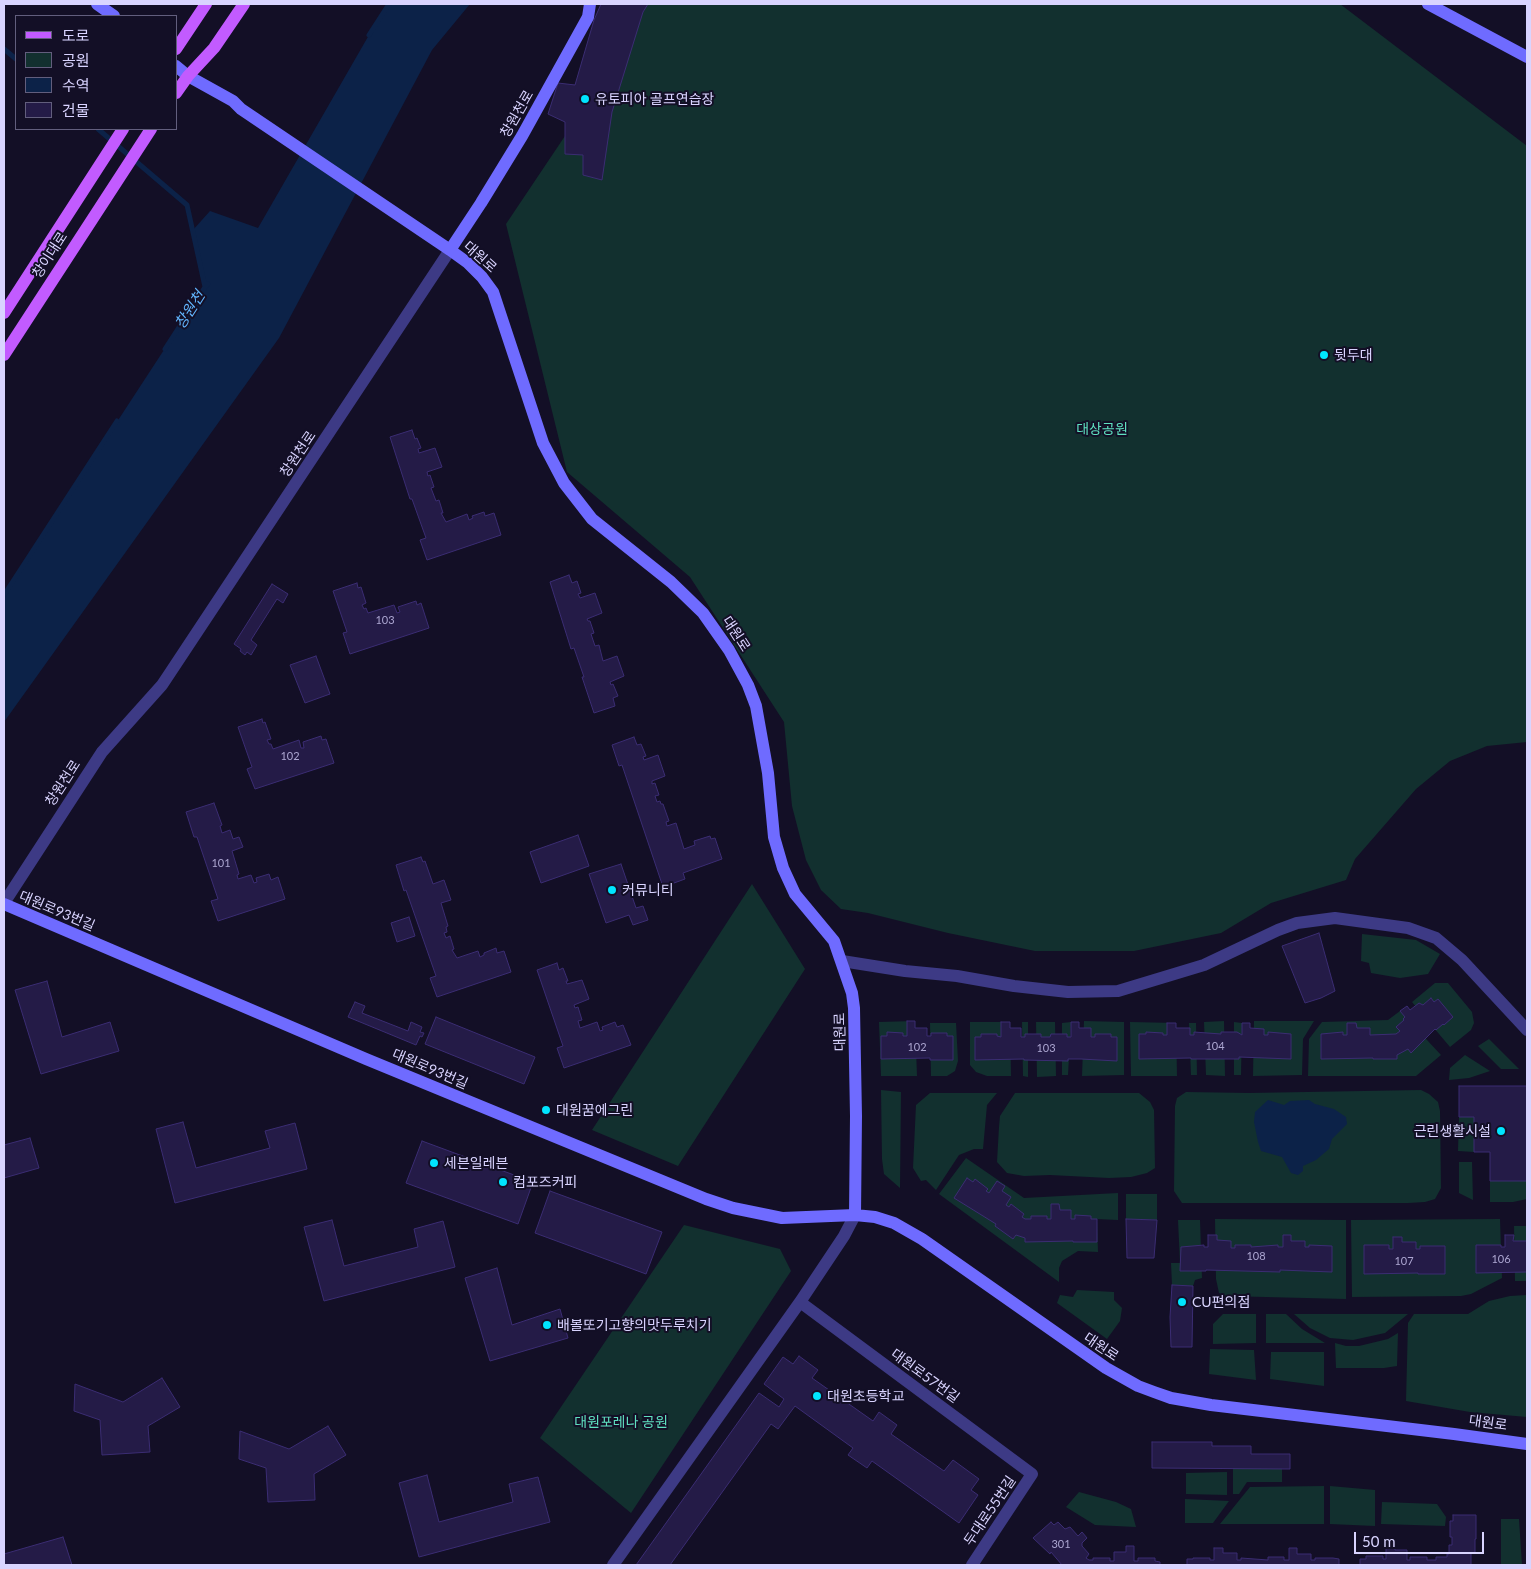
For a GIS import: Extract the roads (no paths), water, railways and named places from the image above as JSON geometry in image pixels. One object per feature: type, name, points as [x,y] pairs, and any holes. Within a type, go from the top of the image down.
[{"type":"main road","points":[[178,46],[206,4]]},
{"type":"main road","points":[[178,90],[188,76],[214,48],[244,4]]},
{"type":"main road","name":"창이대로","points":[[4,314],[122,130]]},
{"type":"main road","name":"창이대로","points":[[4,355],[148,133]]},
{"type":"street","points":[[98,4],[113,15]]},
{"type":"street","name":"창원천로","points":[[4,903],[102,752],[162,685],[450,250],[522,136],[588,17],[590,4]]},
{"type":"street","points":[[1428,4],[1527,58]]},
{"type":"street","points":[[178,68],[188,76]]},
{"type":"street","name":"대원로","points":[[188,76],[233,101],[241,109],[425,235],[450,250],[468,263],[482,277],[493,292],[543,443],[564,482],[592,519],[671,582],[703,613],[739,667],[756,706],[768,773],[774,837],[782,868],[795,894],[834,941],[852,993],[854,1008],[856,1155],[855,1215],[875,1217],[894,1223],[922,1239],[1106,1368],[1138,1386],[1170,1398],[1211,1405],[1527,1444]]},
{"type":"street","name":"대원로93번길","points":[[4,903],[348,1051],[706,1199],[732,1208],[782,1218],[855,1215]]},
{"type":"street","points":[[842,961],[1068,992],[1118,991],[1204,966],[1278,930],[1297,923],[1335,918],[1408,928],[1436,938],[1462,960],[1527,1030]]},
{"type":"street","points":[[613,1565],[800,1302],[844,1236],[855,1215]]},
{"type":"street","name":"대원로57번길","points":[[800,1302],[1032,1474]]},
{"type":"street","name":"두대로55번길","points":[[972,1565],[1032,1474]]},
{"type":"water","points":[[389,4],[470,4],[432,50],[279,338],[4,722],[4,595],[205,287],[193,230],[210,211],[258,228],[369,35]]},
{"type":"water","points":[[1268,1100],[1284,1105],[1290,1101],[1309,1100],[1315,1104],[1334,1109],[1346,1117],[1347,1124],[1332,1139],[1329,1149],[1316,1160],[1303,1166],[1303,1171],[1298,1175],[1291,1173],[1282,1157],[1261,1151],[1258,1142],[1254,1122],[1255,1112]]},
{"type":"waterway","name":"창원천","points":[[369,35],[389,4]]},
{"type":"waterway","points":[[4,49],[15,58]]},
{"type":"waterway","points":[[99,130],[187,205],[205,287]]},
{"type":"waterway","name":"창원천","points":[[165,349],[208,284]]},
{"type":"waterway","name":"창원천","points":[[4,595],[117,421]]},
{"type":"place","name":"유토피아 골프연습장","points":[[585,99]]},
{"type":"place","name":"뒷두대","points":[[1324,355]]},
{"type":"place","name":"커뮤니티","points":[[612,890]]},
{"type":"place","name":"대원꿈에그린","points":[[546,1110]]},
{"type":"place","name":"근린생활시설","points":[[1501,1131]]},
{"type":"place","name":"세븐일레븐","points":[[434,1163]]},
{"type":"place","name":"컴포즈커피","points":[[503,1182]]},
{"type":"place","name":"CU편의점","points":[[1182,1302]]},
{"type":"place","name":"배볼또기고향의맛두루치기","points":[[547,1325]]},
{"type":"place","name":"대원초등학교","points":[[817,1396]]},
{"type":"park label","name":"대상공원","points":[[1102,429]]},
{"type":"park label","name":"대원포레나 공원","points":[[621,1422]]}]
